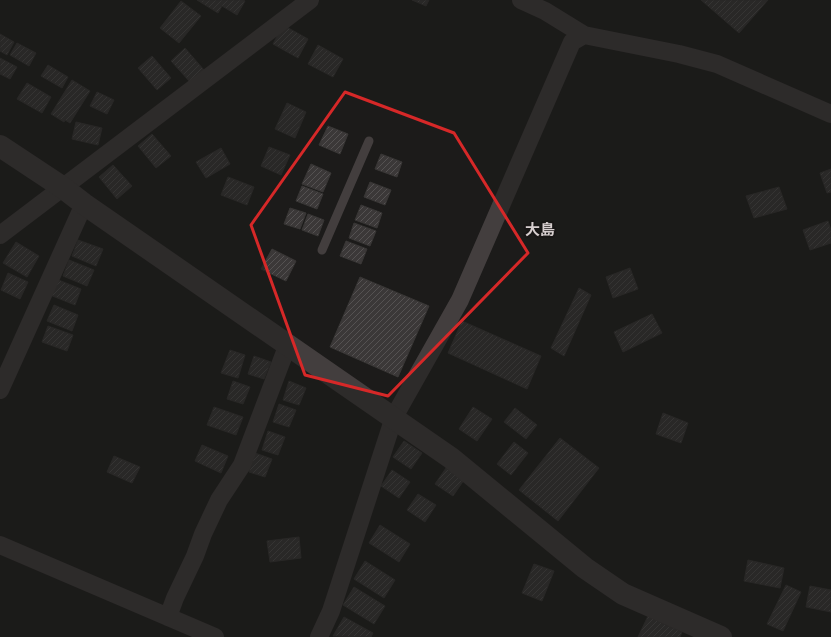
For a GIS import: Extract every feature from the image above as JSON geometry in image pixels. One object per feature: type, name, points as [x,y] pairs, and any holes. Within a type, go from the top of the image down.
[{"type":"street","points":[[0,235],[310,0]]},
{"type":"street","points":[[520,0],[545,11],[584,35],[679,54],[717,64],[831,114]]},
{"type":"street","points":[[319,637],[330,611],[394,417],[460,300],[572,42],[584,35]]},
{"type":"street","points":[[0,146],[62,187],[84,204],[394,417],[451,458],[548,539],[623,594],[721,637]]},
{"type":"street","points":[[0,390],[84,204]]},
{"type":"street","points":[[168,617],[218,500],[242,465],[288,344]]},
{"type":"street","points":[[0,545],[215,637]]},
{"type":"lane","points":[[322,250],[369,141]]},
{"type":"highlighted area","points":[[345,92],[454,133],[528,253],[388,396],[305,375],[251,225]]},
{"type":"building","points":[[197,0],[245,1],[237,15],[222,6],[218,13]]},
{"type":"building","points":[[412,0],[429,0],[426,6]]},
{"type":"building","points":[[701,0],[768,0],[739,33]]},
{"type":"building","points":[[181,1],[201,16],[179,43],[160,28]]},
{"type":"building","points":[[283,25],[308,39],[298,58],[273,44]]},
{"type":"building","points":[[0,34],[14,42],[7,55],[0,51]]},
{"type":"building","points":[[17,43],[36,53],[29,66],[10,55]]},
{"type":"building","points":[[318,45],[343,59],[333,77],[308,64]]},
{"type":"building","points":[[185,48],[204,70],[190,82],[171,61]]},
{"type":"building","points":[[152,56],[171,78],[157,90],[138,68]]},
{"type":"building","points":[[0,58],[17,67],[10,79],[0,74]]},
{"type":"building","points":[[48,65],[68,77],[62,88],[41,76]]},
{"type":"building","points":[[72,80],[90,91],[70,123],[65,120],[64,122],[51,114]]},
{"type":"building","points":[[27,83],[51,97],[42,113],[17,99]]},
{"type":"building","points":[[97,92],[114,100],[107,114],[90,106]]},
{"type":"building","points":[[287,103],[306,112],[295,138],[275,129]]},
{"type":"building","points":[[76,122],[102,128],[98,145],[72,139]]},
{"type":"building","points":[[328,126],[348,134],[340,154],[319,145]]},
{"type":"building","points":[[152,134],[171,156],[156,168],[138,146]]},
{"type":"building","points":[[269,147],[290,155],[281,175],[261,166]]},
{"type":"building","points":[[221,148],[230,164],[206,178],[196,162]]},
{"type":"building","points":[[381,154],[402,162],[397,177],[375,169]]},
{"type":"building","points":[[311,164],[331,173],[323,192],[302,184]]},
{"type":"building","points":[[113,165],[132,186],[117,199],[99,177]]},
{"type":"building","points":[[831,169],[831,192],[827,193],[820,173]]},
{"type":"building","points":[[228,177],[254,187],[247,205],[221,195]]},
{"type":"building","points":[[370,182],[391,190],[385,205],[364,197]]},
{"type":"building","points":[[302,186],[323,194],[317,209],[296,201]]},
{"type":"building","points":[[779,187],[787,209],[754,218],[746,196]]},
{"type":"building","points":[[361,205],[382,213],[377,228],[355,220]]},
{"type":"building","points":[[290,208],[306,213],[300,229],[284,224]]},
{"type":"building","points":[[308,214],[324,220],[318,236],[302,230]]},
{"type":"building","points":[[828,221],[831,230],[831,243],[810,250],[803,230]]},
{"type":"building","points":[[354,223],[376,231],[370,246],[349,238]]},
{"type":"building","points":[[78,240],[103,249],[96,266],[72,256]]},
{"type":"building","points":[[346,241],[367,249],[361,264],[340,256]]},
{"type":"building","points":[[16,242],[39,256],[27,277],[3,263]]},
{"type":"building","points":[[272,249],[296,261],[286,281],[261,269]]},
{"type":"building","points":[[69,260],[94,270],[87,286],[63,276]]},
{"type":"building","points":[[630,268],[638,289],[613,298],[606,277]]},
{"type":"building","points":[[8,273],[28,282],[20,299],[1,290]]},
{"type":"building","points":[[360,277],[429,306],[398,377],[330,347]]},
{"type":"building","points":[[56,279],[81,289],[75,305],[50,295]]},
{"type":"building","points":[[579,288],[591,295],[564,356],[551,348]]},
{"type":"building","points":[[54,305],[78,315],[72,331],[47,321]]},
{"type":"building","points":[[652,314],[662,333],[623,352],[614,332]]},
{"type":"building","points":[[462,321],[541,356],[527,389],[448,353]]},
{"type":"building","points":[[48,326],[73,335],[67,351],[42,342]]},
{"type":"building","points":[[230,350],[245,355],[238,378],[221,373]]},
{"type":"building","points":[[254,356],[271,362],[264,379],[248,374]]},
{"type":"building","points":[[233,381],[250,387],[243,404],[227,399]]},
{"type":"building","points":[[289,381],[306,388],[299,405],[283,400]]},
{"type":"building","points":[[279,404],[296,410],[289,427],[273,422]]},
{"type":"building","points":[[214,407],[243,417],[236,435],[207,425]]},
{"type":"building","points":[[473,407],[492,419],[477,441],[459,429]]},
{"type":"building","points":[[515,408],[537,425],[526,439],[504,422]]},
{"type":"building","points":[[663,413],[688,423],[681,443],[656,434]]},
{"type":"building","points":[[268,431],[285,437],[278,455],[262,450]]},
{"type":"building","points":[[560,438],[599,468],[558,521],[519,490]]},
{"type":"building","points":[[404,441],[422,453],[411,469],[393,457]]},
{"type":"building","points":[[514,442],[528,453],[511,475],[497,464]]},
{"type":"building","points":[[202,445],[228,456],[221,473],[195,461]]},
{"type":"building","points":[[255,453],[272,459],[265,477],[249,472]]},
{"type":"building","points":[[114,456],[140,467],[132,483],[107,472]]},
{"type":"building","points":[[446,468],[464,480],[453,496],[435,484]]},
{"type":"building","points":[[392,470],[410,482],[399,498],[381,486]]},
{"type":"building","points":[[418,494],[436,505],[425,522],[407,510]]},
{"type":"building","points":[[380,525],[410,544],[399,562],[369,543]]},
{"type":"building","points":[[299,537],[301,558],[270,562],[267,541]]},
{"type":"building","points":[[748,560],[784,568],[780,588],[744,581]]},
{"type":"building","points":[[365,561],[395,580],[384,598],[354,579]]},
{"type":"building","points":[[534,564],[554,571],[542,601],[522,593]]},
{"type":"building","points":[[786,585],[801,592],[783,631],[767,624]]},
{"type":"building","points":[[810,586],[831,590],[831,612],[806,607]]},
{"type":"building","points":[[354,587],[385,606],[374,624],[343,605]]},
{"type":"building","points":[[648,616],[682,632],[680,637],[638,637]]},
{"type":"building","points":[[344,617],[373,633],[371,637],[333,636]]},
{"type":"district","name":"大島","points":[[540,230]]}]
